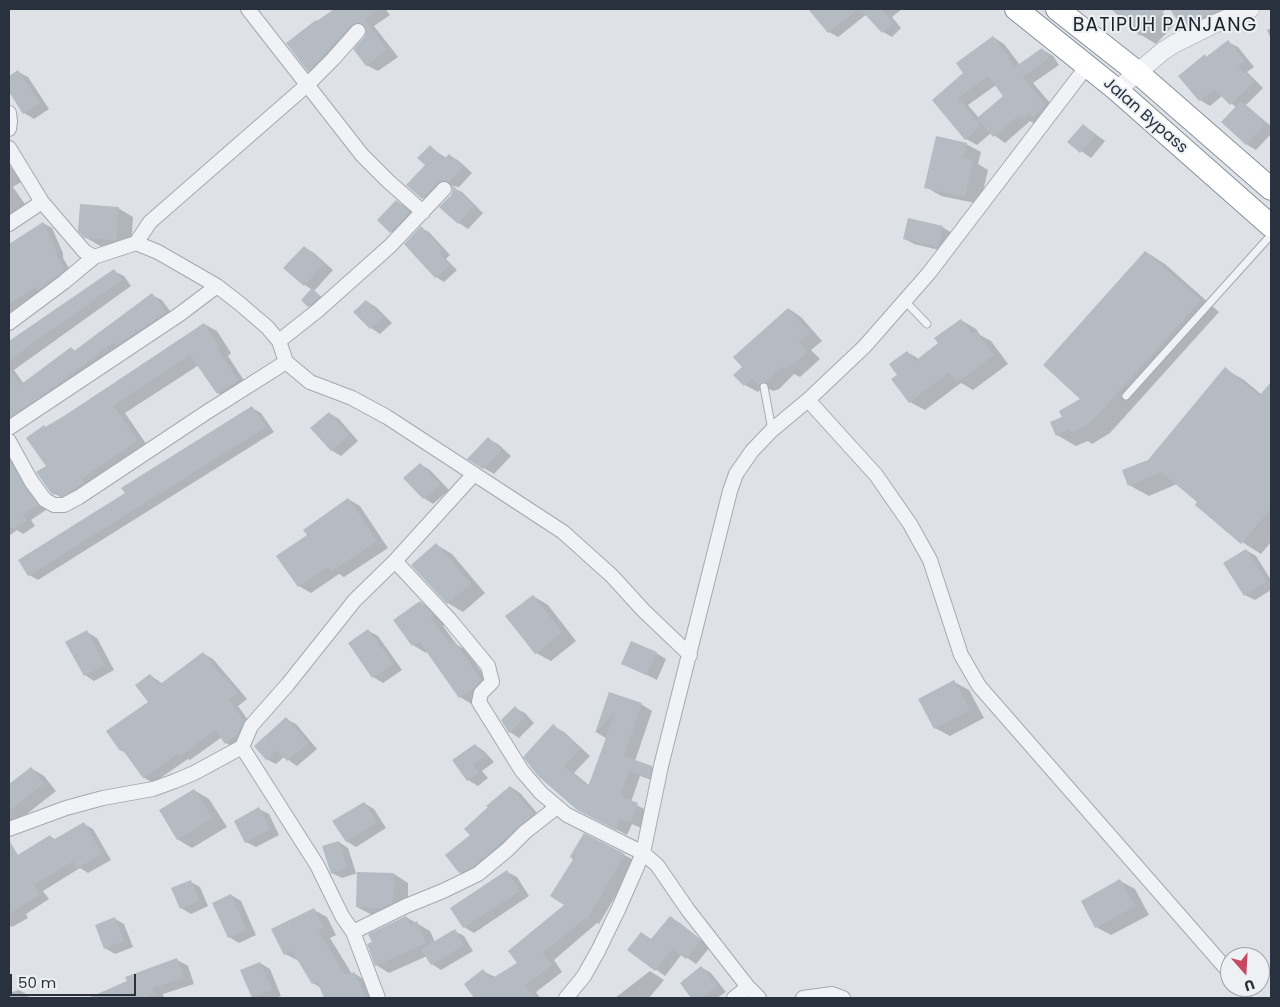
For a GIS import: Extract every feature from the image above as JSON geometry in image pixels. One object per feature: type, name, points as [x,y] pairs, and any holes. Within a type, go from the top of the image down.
[{"type":"highway","name":"Jalan Bypass","points":[[1016,9],[1117,90],[1271,226]]},
{"type":"highway","name":"Jalan Bypass","points":[[1057,9],[1137,72],[1271,189]]},
{"type":"street","points":[[248,9],[362,155],[388,182],[423,212]]},
{"type":"street","points":[[1117,90],[1174,44],[1250,9]]},
{"type":"street","points":[[9,323],[94,257],[136,242],[150,222],[307,85],[358,31]]},
{"type":"street","points":[[566,998],[584,976],[598,952],[643,853],[661,766],[730,491],[736,474],[752,451],[772,430],[808,400],[865,346],[905,301],[950,247],[1087,66]]},
{"type":"street","points":[[9,113],[9,129]]},
{"type":"street","points":[[9,148],[42,202],[84,251],[94,257]]},
{"type":"street","points":[[279,341],[318,311],[376,259],[444,189]]},
{"type":"street","points":[[9,224],[42,202]]},
{"type":"street","points":[[136,242],[158,252],[217,286],[240,303],[279,341],[286,362],[310,382],[352,398],[387,417],[563,532],[612,576],[642,610],[690,654]]},
{"type":"street","points":[[9,428],[180,314],[217,286]]},
{"type":"street","points":[[9,441],[31,481],[45,500],[54,505],[64,505],[286,362]]},
{"type":"street","points":[[808,400],[876,475],[910,524],[930,560],[961,655],[979,686],[1220,961]]},
{"type":"street","points":[[9,829],[66,808],[103,798],[153,789],[194,773],[242,747],[251,726],[288,684],[332,627],[355,600],[395,561],[474,474]]},
{"type":"street","points":[[395,561],[450,620],[488,666],[492,682],[479,698],[481,707],[522,770],[541,793],[568,815],[643,853],[660,869],[688,910],[748,987],[759,998]]},
{"type":"street","points":[[242,747],[317,865],[342,916],[353,932],[378,998]]},
{"type":"street","points":[[353,932],[478,874],[507,850],[524,832],[557,807]]},
{"type":"street","points":[[734,998],[748,987]]},
{"type":"street","points":[[803,998],[832,994],[843,998]]},
{"type":"lane","points":[[1126,396],[1271,235]]},
{"type":"lane","points":[[905,301],[927,324]]},
{"type":"lane","points":[[764,387],[772,430]]},
{"type":"building","points":[[334,9],[378,9],[364,19],[387,50],[366,66],[353,49],[365,36],[366,29],[363,24],[356,23],[351,25],[308,72],[286,43]]},
{"type":"building","points":[[808,9],[858,9],[828,33]]},
{"type":"building","points":[[860,9],[881,9],[893,23],[882,33]]},
{"type":"building","points":[[1111,9],[1166,9],[1140,36]]},
{"type":"building","points":[[1170,9],[1220,9],[1182,28]]},
{"type":"building","points":[[993,36],[1015,67],[1042,48],[1049,58],[1023,77],[1046,104],[1033,117],[1029,113],[1023,119],[1019,115],[993,137],[977,118],[1003,96],[988,76],[958,98],[981,126],[965,140],[932,100],[963,73],[956,63]]},
{"type":"building","points":[[1228,40],[1245,61],[1238,66],[1254,82],[1230,105],[1214,89],[1199,101],[1178,76],[1205,54],[1206,57]]},
{"type":"building","points":[[18,70],[40,103],[23,114],[9,92],[9,76]]},
{"type":"building","points":[[1241,101],[1266,123],[1246,145],[1221,122]]},
{"type":"building","points":[[1083,124],[1096,135],[1080,153],[1067,142]]},
{"type":"building","points":[[936,136],[967,143],[963,158],[973,160],[965,197],[924,188]]},
{"type":"building","points":[[430,145],[444,159],[449,154],[463,167],[449,182],[442,181],[438,183],[422,199],[406,185],[425,165],[417,158]]},
{"type":"building","points":[[452,185],[474,206],[458,224],[439,207],[451,195],[453,191]]},
{"type":"building","points":[[396,200],[410,212],[390,233],[377,220]]},
{"type":"building","points":[[80,204],[119,207],[116,240],[84,238],[78,231]]},
{"type":"building","points":[[908,218],[943,226],[938,247],[903,239]]},
{"type":"building","points":[[43,222],[57,252],[55,253],[65,270],[38,290],[36,287],[9,303],[9,244]]},
{"type":"building","points":[[421,226],[443,250],[439,253],[450,265],[435,278],[404,244]]},
{"type":"building","points":[[304,246],[324,264],[304,286],[283,268]]},
{"type":"building","points":[[1145,251],[1201,300],[1090,423],[1072,433],[1070,429],[1056,436],[1050,422],[1062,417],[1059,411],[1080,399],[1043,365]]},
{"type":"building","points":[[114,269],[122,280],[9,360],[9,341]]},
{"type":"building","points":[[312,288],[320,296],[308,307],[301,300]]},
{"type":"building","points":[[152,293],[166,312],[116,346],[113,342],[46,393],[9,418],[9,369],[20,385],[71,347],[74,351]]},
{"type":"building","points":[[366,300],[383,317],[370,329],[353,312]]},
{"type":"building","points":[[788,308],[810,333],[799,342],[808,352],[786,370],[782,366],[766,382],[759,385],[752,378],[744,386],[733,375],[742,367],[733,357]]},
{"type":"building","points":[[961,319],[972,334],[976,331],[994,355],[957,382],[949,372],[909,403],[891,379],[897,375],[889,364],[907,351],[915,361],[938,343],[934,338]]},
{"type":"building","points":[[204,323],[219,346],[216,348],[238,380],[217,394],[190,355],[113,406],[138,440],[81,479],[84,483],[75,489],[62,496],[57,492],[54,495],[51,493],[36,472],[46,466],[26,438],[44,425],[45,427],[66,415]]},
{"type":"building","points":[[1225,367],[1259,396],[1271,382],[1271,508],[1241,544],[1195,505],[1197,502],[1161,472],[1128,486],[1122,470],[1148,460]]},
{"type":"building","points":[[252,406],[266,427],[28,576],[18,560],[125,493],[121,488]]},
{"type":"building","points":[[329,412],[349,435],[331,451],[310,428]]},
{"type":"building","points":[[488,437],[502,450],[483,469],[467,459]]},
{"type":"building","points":[[9,461],[38,505],[23,514],[27,521],[13,529],[9,523]]},
{"type":"building","points":[[420,463],[440,484],[423,499],[403,478]]},
{"type":"building","points":[[348,498],[377,541],[332,571],[328,567],[298,587],[276,556],[307,535],[303,530]]},
{"type":"building","points":[[436,543],[471,584],[447,604],[411,565]]},
{"type":"building","points":[[1246,549],[1267,581],[1244,596],[1223,563]]},
{"type":"building","points":[[533,595],[562,632],[535,654],[505,616]]},
{"type":"building","points":[[420,601],[434,615],[431,618],[450,644],[454,641],[481,680],[474,688],[459,698],[419,641],[412,646],[393,620]]},
{"type":"building","points":[[368,629],[393,664],[372,678],[348,643]]},
{"type":"building","points":[[87,630],[105,665],[84,676],[65,642]]},
{"type":"building","points":[[631,641],[657,652],[646,675],[621,664]]},
{"type":"building","points":[[203,652],[223,678],[225,676],[238,693],[229,700],[244,721],[238,734],[225,744],[215,730],[180,756],[178,753],[143,778],[106,731],[148,702],[135,685],[150,674],[159,685]]},
{"type":"building","points":[[954,680],[970,710],[934,729],[918,699]]},
{"type":"building","points":[[609,692],[642,703],[624,756],[652,766],[650,778],[629,771],[620,796],[638,803],[630,823],[620,818],[616,830],[577,810],[538,776],[523,757],[553,724],[580,749],[564,766],[588,787],[616,710],[595,733]]},
{"type":"building","points":[[515,706],[525,717],[509,733],[501,720]]},
{"type":"building","points":[[286,717],[308,743],[287,761],[277,750],[266,760],[254,746]]},
{"type":"building","points":[[475,744],[485,756],[473,765],[479,772],[467,781],[452,760]]},
{"type":"building","points":[[31,767],[44,783],[9,811],[9,784]]},
{"type":"building","points":[[510,786],[534,814],[473,867],[459,873],[445,855],[470,835],[464,829],[488,807],[486,806]]},
{"type":"building","points":[[194,789],[212,818],[177,840],[159,810]]},
{"type":"building","points":[[364,802],[377,822],[346,842],[332,821]]},
{"type":"building","points":[[259,807],[270,829],[245,843],[234,821]]},
{"type":"building","points":[[84,822],[102,854],[77,868],[73,861],[34,885],[40,894],[9,914],[9,840],[18,855],[50,835],[53,840]]},
{"type":"building","points":[[584,833],[625,854],[587,919],[585,918],[543,953],[552,965],[525,985],[534,998],[474,998],[464,984],[483,969],[491,979],[517,963],[508,951],[564,905],[550,896],[577,853],[569,858]]},
{"type":"building","points":[[339,841],[347,868],[331,874],[322,846]]},
{"type":"building","points":[[507,870],[520,891],[463,928],[450,908]]},
{"type":"building","points":[[357,872],[394,873],[393,903],[382,908],[356,907]]},
{"type":"building","points":[[1120,879],[1135,906],[1095,928],[1081,901]]},
{"type":"building","points":[[191,880],[199,901],[180,909],[171,888]]},
{"type":"building","points":[[231,894],[246,930],[228,938],[212,903]]},
{"type":"building","points":[[314,908],[324,928],[318,931],[345,975],[354,972],[366,998],[324,998],[317,981],[312,984],[292,951],[284,955],[271,929]]},
{"type":"building","points":[[406,916],[410,925],[417,921],[426,943],[375,966],[367,944],[372,942],[368,934]]},
{"type":"building","points":[[670,916],[701,940],[686,959],[672,949],[655,971],[627,950],[641,932],[651,939]]},
{"type":"building","points":[[115,917],[124,941],[104,949],[95,925]]},
{"type":"building","points":[[455,929],[464,945],[431,965],[421,949]]},
{"type":"building","points":[[177,958],[184,978],[152,988],[155,994],[143,998],[88,998],[127,981],[125,977]]},
{"type":"building","points":[[260,962],[272,990],[252,998],[240,970]]},
{"type":"building","points":[[701,966],[717,986],[700,998],[691,998],[680,983]]},
{"type":"district","name":"BATIPUH PANJANG","points":[[1165,26]]}]
